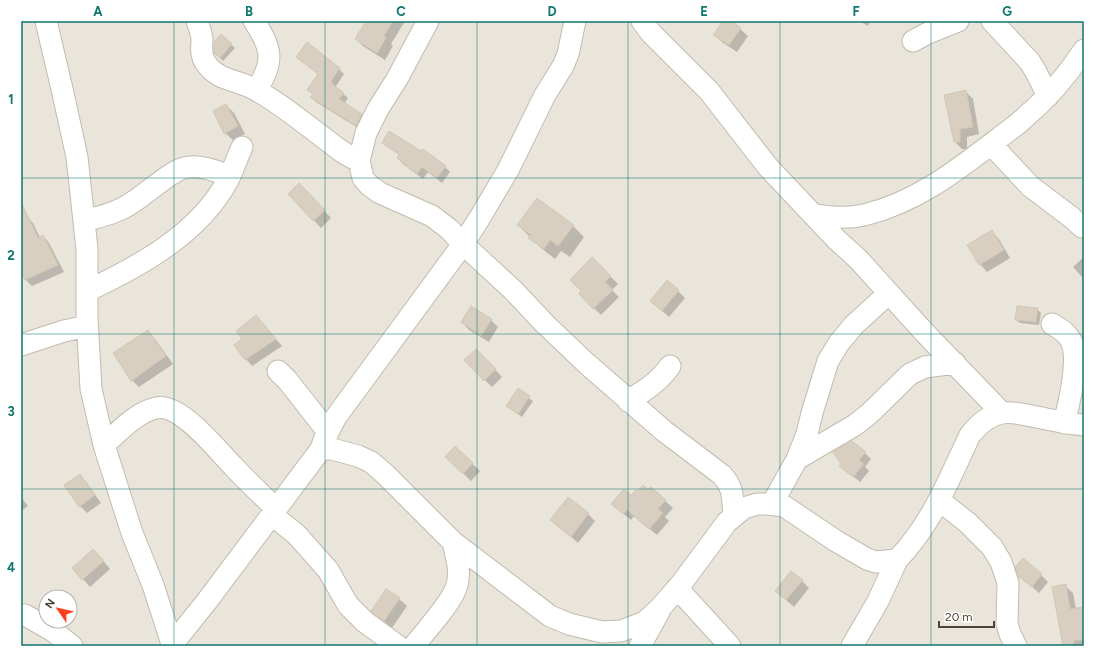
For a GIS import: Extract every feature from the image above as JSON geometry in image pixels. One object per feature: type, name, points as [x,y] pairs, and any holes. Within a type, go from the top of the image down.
[{"type":"street","points":[[46,21],[77,156],[87,249],[87,326],[91,389],[104,445],[132,533],[153,584],[172,645]]},
{"type":"street","points":[[197,21],[202,39],[200,47],[204,62],[211,69],[230,81],[247,85],[268,96],[344,155],[359,161]]},
{"type":"street","points":[[254,21],[262,34],[269,52],[269,62],[267,68],[256,90]]},
{"type":"street","points":[[428,21],[366,133],[359,161],[363,178],[369,185],[380,193],[432,216],[449,229],[550,329],[628,400],[664,431],[722,475],[728,481],[732,489],[734,516]]},
{"type":"street","points":[[172,645],[274,512],[325,440],[336,417],[352,393],[463,244],[508,170],[545,95],[563,66],[568,54],[575,21]]},
{"type":"street","points":[[642,21],[650,32],[709,91],[768,167],[837,240],[858,258],[1002,413]]},
{"type":"street","points":[[913,41],[958,21]]},
{"type":"street","points":[[992,21],[1030,62],[1048,96]]},
{"type":"street","points":[[813,215],[838,218],[863,215],[890,207],[914,196],[950,175],[1021,121],[1048,96],[1084,50]]},
{"type":"street","points":[[991,144],[1030,186],[1072,217],[1082,227]]},
{"type":"street","points":[[87,291],[123,274],[167,246],[184,233],[214,200],[230,176],[242,146]]},
{"type":"street","points":[[84,221],[117,211],[132,203],[176,171],[185,168],[196,167],[230,176]]},
{"type":"street","points":[[772,504],[797,459],[808,434],[812,413],[828,361],[854,325],[889,293]]},
{"type":"street","points":[[1052,324],[1066,334],[1072,343],[1074,353],[1074,372],[1068,408],[1074,424]]},
{"type":"street","points":[[21,345],[64,331],[87,326]]},
{"type":"street","points":[[797,459],[855,425],[869,414],[910,374],[925,367],[955,363]]},
{"type":"street","points":[[628,400],[650,387],[666,372],[670,366]]},
{"type":"street","points":[[278,371],[288,382],[332,449],[358,456],[371,462],[453,542],[550,616],[569,624],[602,632],[621,631],[645,622],[677,588],[727,522],[744,508],[757,504],[784,506],[836,541],[868,559],[876,562],[897,560]]},
{"type":"street","points":[[104,445],[147,410],[157,407],[173,410],[199,429],[274,512],[296,534],[328,570],[348,604],[365,622],[398,646]]},
{"type":"street","points":[[852,646],[878,601],[897,560],[911,545],[924,527],[940,500],[970,436],[977,427],[987,419],[1002,413],[1024,414],[1074,424]]},
{"type":"street","points":[[940,500],[964,520],[992,547],[1001,562],[1008,583],[1007,624],[1016,646]]},
{"type":"street","points":[[414,646],[445,606],[457,586],[458,563],[453,542]]},
{"type":"street","points":[[677,588],[730,646]]},
{"type":"street","points":[[640,646],[663,604]]},
{"type":"street","points":[[22,614],[53,631],[72,646]]},
{"type":"shaded area","points":[[21,21],[1084,21],[1084,646],[21,646]]},
{"type":"building","points":[[366,21],[393,21],[384,36],[386,38],[377,53],[355,39]]},
{"type":"building","points":[[723,21],[731,21],[741,28],[729,45],[713,35]]},
{"type":"building","points":[[221,34],[232,44],[220,58],[214,53],[214,42]]},
{"type":"building","points":[[307,42],[340,68],[331,81],[333,82],[331,83],[344,93],[339,99],[362,114],[356,126],[310,97],[313,94],[307,90],[318,74],[296,57]]},
{"type":"building","points":[[966,90],[973,127],[960,129],[960,142],[954,142],[944,95]]},
{"type":"building","points":[[226,104],[238,126],[224,134],[213,111]]},
{"type":"building","points":[[389,131],[421,151],[423,149],[446,166],[437,178],[422,167],[417,174],[397,158],[399,154],[382,143]]},
{"type":"building","points":[[299,183],[325,210],[313,221],[288,194]]},
{"type":"building","points":[[537,198],[574,225],[558,246],[550,240],[544,249],[528,238],[531,235],[517,225]]},
{"type":"building","points":[[21,202],[38,238],[43,235],[58,265],[25,280],[21,271]]},
{"type":"building","points":[[992,230],[1004,250],[979,265],[967,245]]},
{"type":"building","points":[[592,257],[611,276],[605,282],[613,290],[593,309],[579,294],[581,291],[570,280]]},
{"type":"building","points":[[667,280],[679,290],[662,311],[650,301]]},
{"type":"building","points":[[471,306],[492,319],[481,336],[461,322]]},
{"type":"building","points":[[1017,306],[1038,308],[1036,322],[1015,320]]},
{"type":"building","points":[[256,315],[276,339],[245,360],[234,345],[242,339],[236,331]]},
{"type":"building","points":[[148,330],[166,356],[131,381],[113,353]]},
{"type":"building","points":[[476,349],[496,369],[484,381],[464,360]]},
{"type":"building","points":[[518,388],[530,396],[518,414],[506,406]]},
{"type":"building","points":[[852,441],[866,452],[859,460],[864,464],[853,477],[839,466],[841,464],[833,452]]},
{"type":"building","points":[[455,446],[473,463],[463,474],[445,457]]},
{"type":"building","points":[[80,474],[95,495],[79,507],[64,485]]},
{"type":"building","points":[[643,485],[648,489],[651,487],[666,500],[658,509],[663,513],[649,529],[627,510],[623,514],[611,504],[624,489],[631,495],[636,490],[638,491]]},
{"type":"building","points":[[568,497],[589,513],[571,537],[550,520]]},
{"type":"building","points":[[93,549],[104,561],[82,580],[72,568]]},
{"type":"building","points":[[1023,558],[1042,574],[1032,587],[1018,576],[1015,567]]},
{"type":"building","points":[[791,571],[803,580],[786,600],[775,591]]},
{"type":"building","points":[[1066,584],[1070,609],[1084,607],[1084,640],[1074,640],[1073,646],[1063,646],[1052,587]]},
{"type":"building","points":[[386,589],[400,598],[384,621],[371,611]]}]
